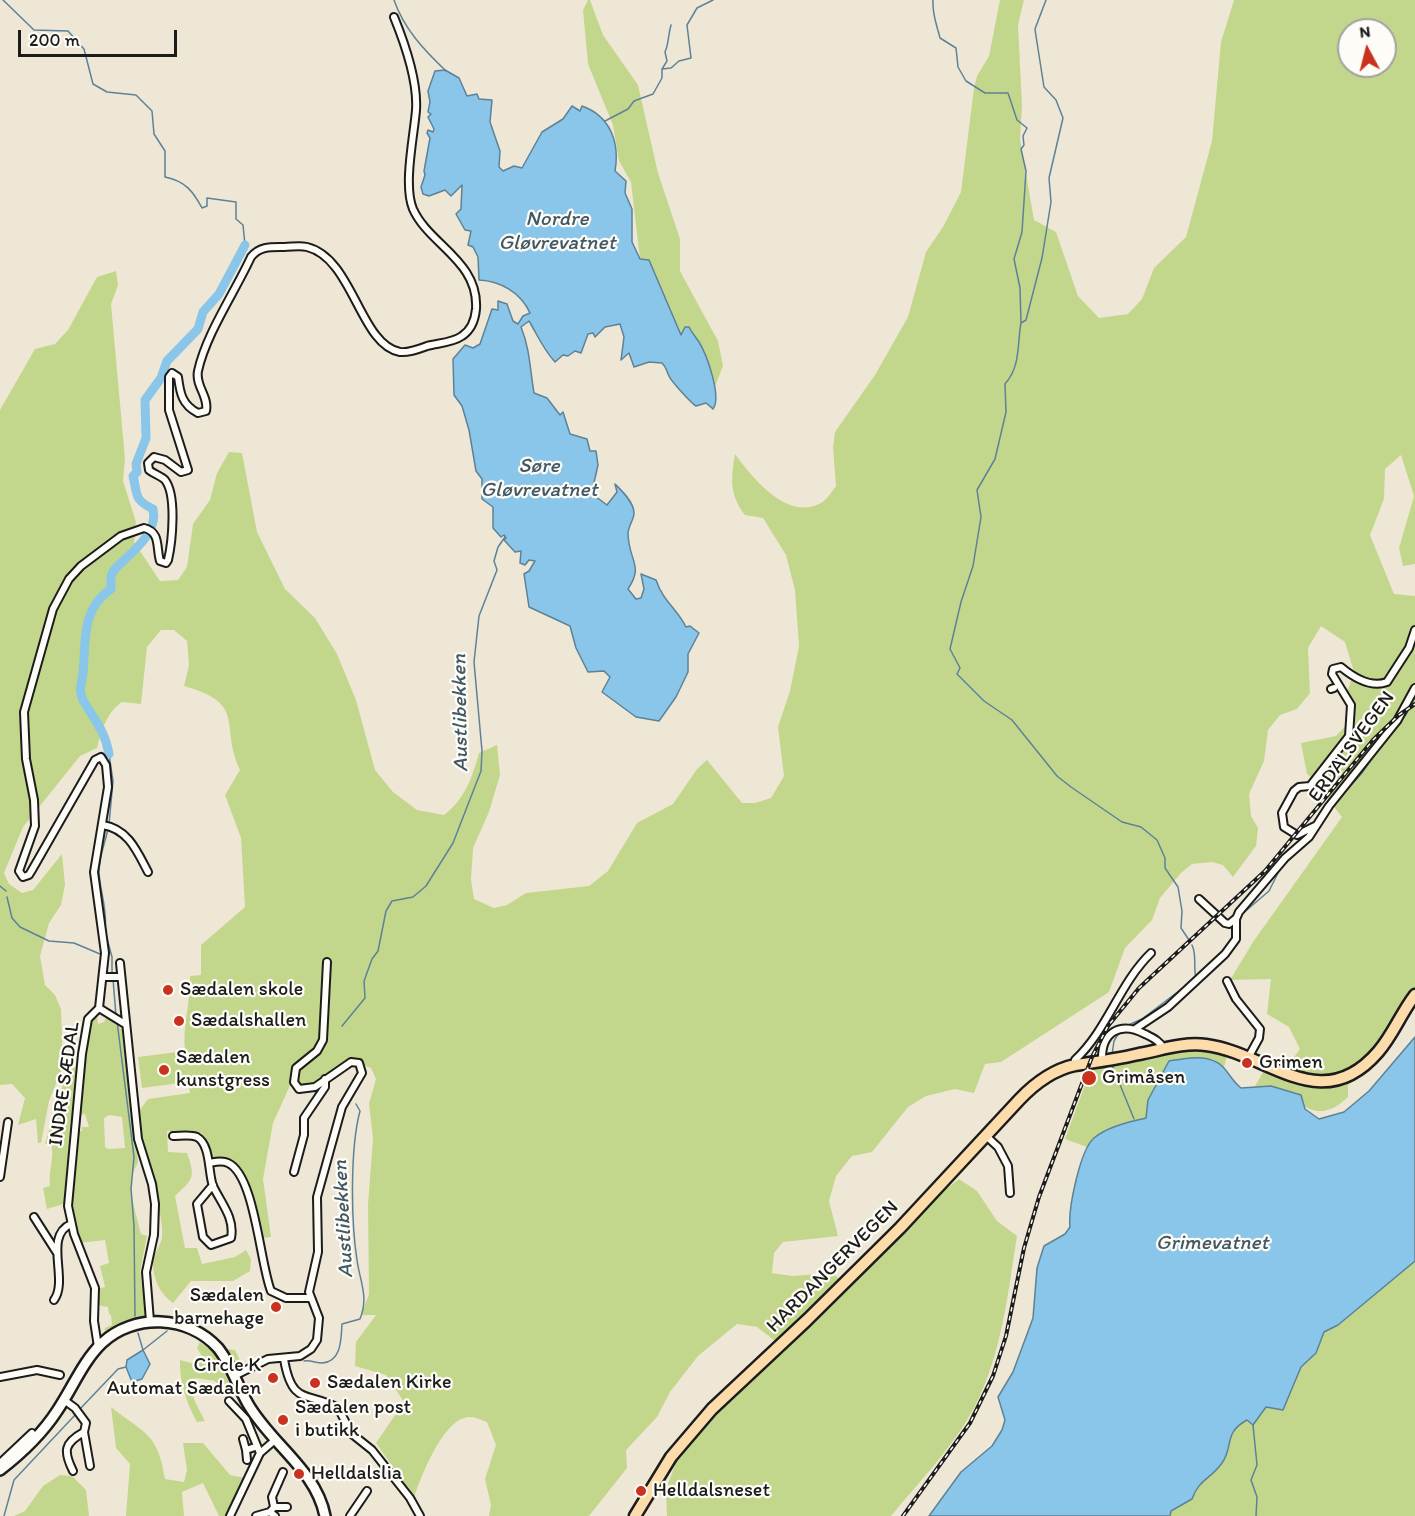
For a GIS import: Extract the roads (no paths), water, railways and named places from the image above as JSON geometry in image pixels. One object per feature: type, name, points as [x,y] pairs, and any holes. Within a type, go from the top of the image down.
[{"type":"main road","name":"HARDANGERVEGEN","points":[[635,1516],[671,1457],[712,1409],[900,1228],[985,1135],[1039,1081],[1064,1067],[1204,1044],[1305,1080],[1330,1081],[1346,1076],[1377,1054],[1415,995]]},
{"type":"main road","points":[[0,1470],[37,1437],[98,1347],[116,1332],[150,1321],[172,1323],[199,1333],[218,1349],[250,1408],[315,1486],[325,1516]]},
{"type":"street","name":"INDRE SÆDAL","points":[[98,1347],[95,1338],[93,1280],[71,1224],[68,1192],[82,1054],[88,1019],[99,1008],[112,977],[105,953],[104,921],[94,872],[107,826],[107,775],[105,761],[99,757],[95,760],[28,875],[20,876],[20,868],[35,826],[34,800],[26,759],[24,712],[53,609],[69,579],[81,566],[121,536],[144,528],[151,530],[157,539],[159,557],[162,563],[166,563],[172,534],[170,495],[164,479],[149,470],[148,464],[154,457],[165,460],[181,472],[188,470],[169,410],[169,377],[172,373],[178,376],[181,396],[187,406],[198,413],[206,411],[207,402],[198,382],[203,354],[251,256],[260,249],[299,246],[323,254],[340,275],[375,335],[394,350],[409,352],[458,338],[473,323],[476,308],[475,287],[447,247],[417,216],[409,196],[416,108],[411,72],[394,17]]},
{"type":"street","name":"ERDALSVEGEN","points":[[1316,826],[1297,835],[1284,827],[1281,817],[1293,790],[1310,786],[1348,740],[1351,705],[1332,674],[1333,669],[1341,668],[1353,677],[1376,684],[1388,682],[1409,648],[1415,630]]},
{"type":"street","name":"ERDALSVEGEN","points":[[1110,1060],[1102,1050],[1111,1034],[1129,1028],[1168,1007],[1226,952],[1236,939],[1236,919],[1285,858],[1309,837],[1396,721],[1415,688]]},
{"type":"street","points":[[107,826],[132,843],[148,872]]},
{"type":"street","points":[[1199,899],[1225,923],[1229,924],[1236,919]]},
{"type":"street","points":[[1075,1065],[1075,1060],[1105,1024],[1137,967],[1152,953]]},
{"type":"street","points":[[120,963],[112,977],[123,1022],[138,1139],[152,1184],[155,1204],[154,1234],[146,1272],[150,1321]]},
{"type":"street","points":[[234,1376],[268,1359],[284,1359],[306,1353],[317,1340],[319,1318],[310,1298],[309,1284],[318,1252],[317,1197],[342,1107],[361,1077],[359,1063],[351,1062],[315,1087],[304,1090],[296,1086],[293,1077],[296,1068],[317,1051],[323,1040],[327,963]]},
{"type":"street","points":[[1227,981],[1236,999],[1260,1029],[1259,1038],[1248,1059]]},
{"type":"street","points":[[99,1008],[123,1022]]},
{"type":"street","points":[[1129,1028],[1157,1041],[1164,1049]]},
{"type":"street","points":[[294,1172],[304,1135],[304,1118],[325,1087],[325,1079]]},
{"type":"street","points":[[0,1177],[8,1122]]},
{"type":"street","points":[[985,1135],[998,1147],[1008,1166],[1010,1193]]},
{"type":"street","points":[[173,1136],[198,1138],[209,1163],[213,1185],[225,1206],[232,1235],[228,1241],[211,1245],[207,1244],[203,1237],[197,1204],[213,1185]]},
{"type":"street","points":[[209,1163],[225,1162],[233,1166],[249,1195],[271,1291],[286,1298],[310,1298]]},
{"type":"street","points":[[34,1217],[57,1254]]},
{"type":"street","points":[[54,1300],[61,1286],[57,1254],[61,1233],[71,1224]]},
{"type":"street","points":[[284,1359],[286,1373],[294,1388],[310,1400],[338,1408],[352,1434],[372,1450],[410,1498],[420,1516]]},
{"type":"street","points":[[0,1377],[37,1370],[60,1375]]},
{"type":"street","points":[[64,1400],[78,1412],[86,1423],[84,1432],[90,1466]]},
{"type":"street","points":[[229,1401],[246,1419],[257,1450],[230,1516]]},
{"type":"street","points":[[73,1471],[67,1458],[68,1444],[72,1438],[84,1432]]},
{"type":"street","points":[[0,1463],[32,1433]]},
{"type":"street","points":[[243,1439],[248,1460]]},
{"type":"street","points":[[246,1449],[257,1450],[275,1440]]},
{"type":"street","points":[[273,1513],[273,1497],[283,1472]]},
{"type":"street","points":[[350,1516],[367,1491]]},
{"type":"street","points":[[256,1516],[273,1513],[287,1507]]},
{"type":"water","points":[[445,70],[459,78],[467,96],[477,94],[479,99],[492,100],[490,122],[500,151],[499,167],[503,171],[514,166],[522,168],[542,132],[563,119],[572,106],[580,111],[582,106],[600,116],[611,131],[614,140],[615,171],[626,181],[625,193],[632,209],[632,242],[640,259],[649,260],[681,335],[685,327],[689,327],[699,342],[709,366],[716,395],[713,409],[706,403],[696,406],[693,404],[673,382],[662,363],[649,362],[634,367],[629,353],[621,360],[624,337],[620,324],[605,327],[595,337],[593,333],[588,334],[581,353],[575,351],[568,356],[563,355],[555,362],[529,321],[521,327],[528,351],[534,393],[547,398],[560,415],[563,412],[570,434],[587,439],[590,451],[596,451],[598,465],[593,487],[595,496],[607,505],[617,492],[615,484],[632,505],[634,516],[628,534],[635,574],[628,589],[636,599],[641,598],[644,589],[641,574],[656,580],[662,594],[686,627],[690,626],[699,633],[688,654],[688,672],[676,697],[659,721],[636,717],[602,692],[610,677],[604,671],[588,672],[576,648],[570,626],[529,607],[524,574],[529,571],[535,561],[529,560],[525,565],[520,563],[521,551],[515,552],[504,540],[506,538],[504,535],[501,537],[493,528],[493,507],[482,499],[482,479],[476,471],[469,430],[462,406],[454,395],[453,359],[465,345],[473,348],[480,344],[492,309],[498,310],[498,301],[507,304],[513,321],[518,324],[523,316],[530,313],[516,294],[509,289],[479,280],[478,257],[473,247],[468,245],[471,231],[465,230],[456,214],[461,209],[462,185],[451,196],[445,190],[429,196],[423,194],[421,187],[430,138],[427,133],[428,130],[433,132],[434,129],[428,117],[431,114],[428,112],[430,102],[428,91],[435,71]]},
{"type":"water","name":"Grimevatnet","points":[[1415,1037],[1415,1261],[1338,1325],[1324,1332],[1316,1353],[1301,1367],[1283,1410],[1266,1407],[1253,1425],[1247,1420],[1240,1425],[1232,1435],[1222,1463],[1198,1487],[1192,1499],[1171,1511],[1170,1516],[929,1516],[961,1472],[992,1446],[1002,1430],[1005,1420],[998,1397],[1013,1372],[1033,1318],[1037,1268],[1044,1246],[1065,1234],[1070,1227],[1076,1180],[1084,1154],[1094,1138],[1106,1130],[1146,1118],[1148,1100],[1169,1061],[1198,1058],[1211,1060],[1223,1067],[1241,1088],[1271,1086],[1301,1095],[1305,1109],[1319,1119],[1344,1112],[1369,1091]]},
{"type":"water","points":[[143,1350],[150,1364],[142,1379],[132,1382],[126,1367],[127,1360]]},
{"type":"waterway","points":[[3,0],[34,30],[68,31],[84,49],[93,84],[107,92],[136,95],[152,111],[154,134],[165,151],[165,177],[178,181],[188,188],[202,208],[207,206],[207,198],[236,202],[236,219],[243,225],[245,245]]},
{"type":"waterway","points":[[394,0],[403,20],[416,38],[446,71]]},
{"type":"waterway","points":[[662,69],[671,68],[679,61],[691,58],[687,25],[697,8],[713,0]]},
{"type":"waterway","points":[[933,0],[940,38],[956,48],[958,67],[966,81],[985,93],[1008,93],[1017,120],[1027,128],[1021,149],[1026,171],[1022,232],[1014,259],[1020,288],[1021,323]]},
{"type":"waterway","points":[[1046,0],[1035,29],[1036,36],[1044,87],[1056,100],[1063,118],[1049,178],[1051,202],[1042,258],[1026,320],[1021,323],[1014,370],[1005,384],[1006,412],[995,459],[977,490],[981,517],[973,566],[961,602],[950,649],[960,668],[957,674],[984,701],[1012,720],[1057,776],[1122,822],[1141,827],[1157,840],[1165,858],[1165,868],[1178,887],[1182,911],[1181,928],[1189,940]]},
{"type":"waterway","points":[[605,121],[628,109],[634,101],[653,94],[662,78],[662,69],[667,61],[665,52],[671,25]]},
{"type":"waterway","points":[[109,754],[102,732],[81,693],[85,638],[94,606],[111,589],[111,576],[114,570],[141,543],[152,527],[153,509],[139,499],[133,476],[137,472],[136,464],[146,438],[145,400],[161,378],[167,361],[198,329],[203,312],[219,294],[245,245]]},
{"type":"waterway","name":"Austlibekken","points":[[342,1026],[365,998],[364,981],[372,959],[378,951],[386,911],[392,901],[413,897],[426,886],[453,843],[481,771],[482,751],[474,662],[479,616],[497,570],[494,561],[498,547],[505,537]]},
{"type":"waterway","points":[[1390,735],[1407,713],[1415,696]]},
{"type":"waterway","points":[[1330,809],[1362,773],[1381,745]]},
{"type":"waterway","points":[[109,754],[113,781],[109,824]]},
{"type":"waterway","points":[[105,930],[99,872],[108,829]]},
{"type":"waterway","points":[[1299,849],[1309,841]]},
{"type":"waterway","points":[[1241,915],[1269,891],[1281,867]]},
{"type":"waterway","points":[[0,886],[6,891]]},
{"type":"waterway","points":[[7,897],[12,918],[20,927],[49,941],[74,943],[100,954]]},
{"type":"waterway","points":[[106,935],[112,957],[112,975]]},
{"type":"waterway","points":[[1192,945],[1196,978]]},
{"type":"waterway","points":[[113,979],[116,1016]]},
{"type":"waterway","points":[[1126,1026],[1142,1019],[1188,984]]},
{"type":"waterway","points":[[117,1021],[134,1157],[131,1189],[134,1226],[135,1316]]},
{"type":"waterway","points":[[1112,1055],[1114,1041],[1120,1031]]},
{"type":"waterway","points":[[1112,1065],[1134,1119]]},
{"type":"waterway","name":"Austlibekken","points":[[304,1361],[329,1362],[337,1354],[342,1324],[360,1319],[363,1311],[364,1296],[355,1244],[353,1206],[354,1145],[360,1111],[356,1104]]},
{"type":"waterway","name":"Austlibekken","points":[[138,1333],[143,1350],[167,1331]]},
{"type":"waterway","points":[[79,1410],[118,1369],[126,1367]]},
{"type":"waterway","points":[[4,1516],[14,1480],[76,1414]]},
{"type":"waterway","points":[[1253,1425],[1257,1465],[1251,1480],[1257,1497],[1256,1516]]},
{"type":"railway","points":[[903,1516],[970,1423],[993,1376],[1006,1336],[1024,1248],[1039,1197],[1092,1057],[1108,1026],[1139,988],[1265,871],[1373,740],[1399,715],[1415,704]]},
{"type":"place","name":"Sædalen skole","points":[[168,990]]},
{"type":"place","name":"Sædalshallen","points":[[179,1021]]},
{"type":"place","name":"Grimen","points":[[1247,1063]]},
{"type":"place","name":"Sædalen kunstgress","points":[[164,1070]]},
{"type":"place","name":"Grimåsen","points":[[1089,1078]]},
{"type":"place","name":"Sædalen barnehage","points":[[276,1307]]},
{"type":"place","name":"Circle K Automat Sædalen","points":[[273,1378]]},
{"type":"place","name":"Sædalen Kirke","points":[[315,1383]]},
{"type":"place","name":"Sædalen post i butikk","points":[[283,1420]]},
{"type":"place","name":"Helldalslia","points":[[299,1474]]},
{"type":"place","name":"Helldalsneset","points":[[641,1491]]},
{"type":"water label","name":"Nordre Gløvrevatnet","points":[[557,232]]},
{"type":"water label","name":"Søre Gløvrevatnet","points":[[539,479]]}]
